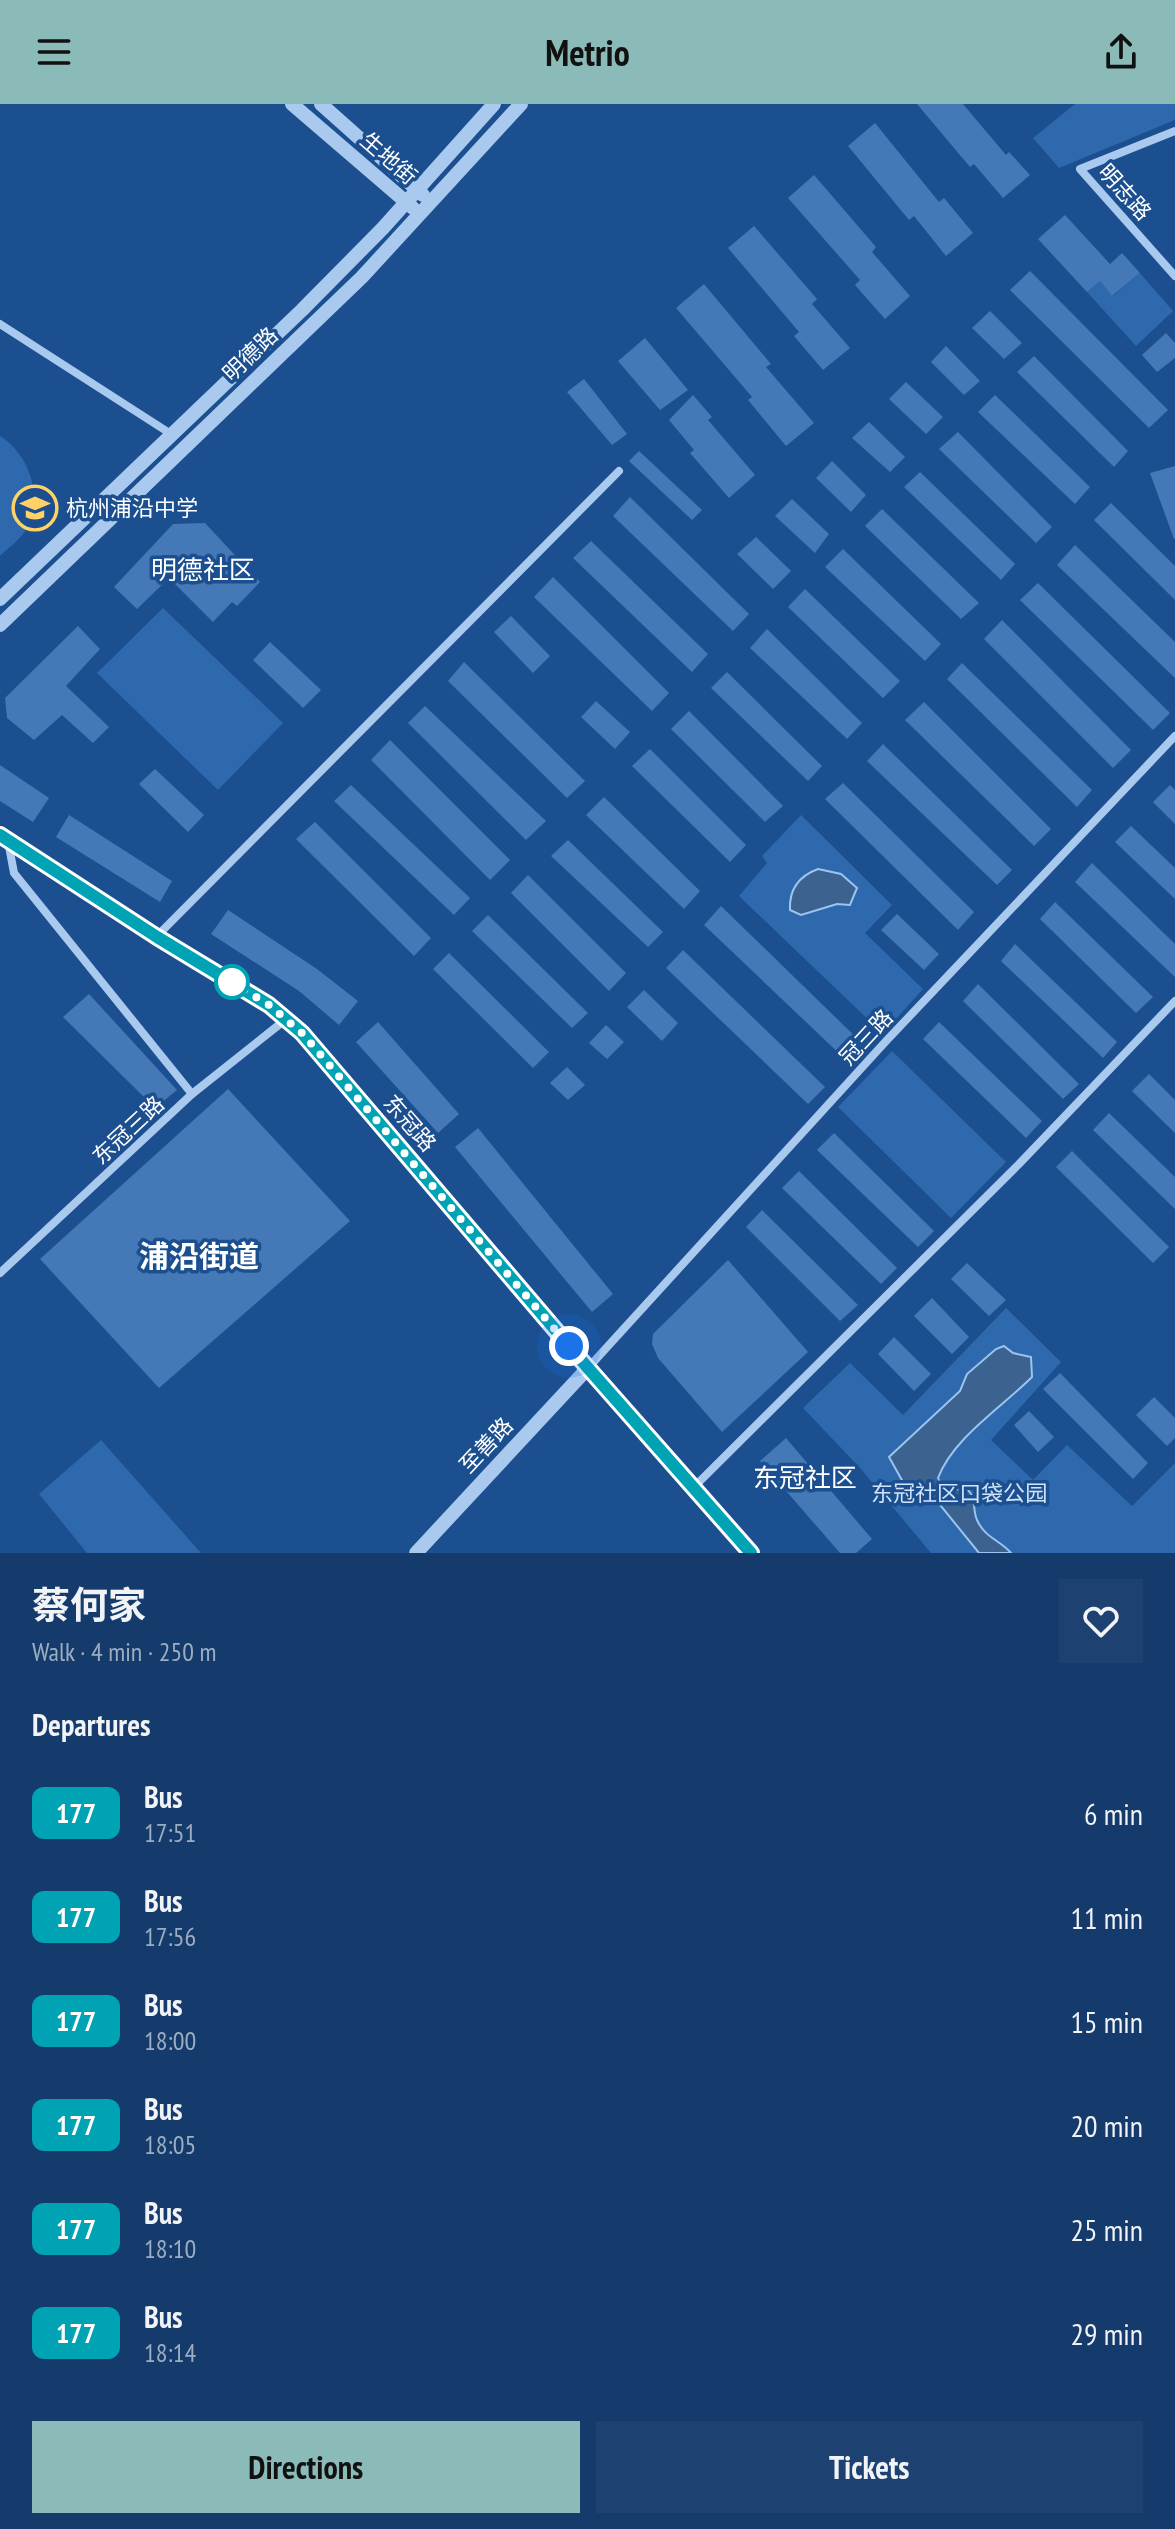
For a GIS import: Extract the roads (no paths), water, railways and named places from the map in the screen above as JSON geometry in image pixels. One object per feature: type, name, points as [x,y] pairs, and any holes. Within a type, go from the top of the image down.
[{"type":"main road","name":"东冠路","points":[[4,838],[269,1005],[302,1033],[588,1368],[751,1553]]},
{"type":"street","name":"生地街","points":[[292,104],[421,215]]},
{"type":"street","name":"生地街","points":[[321,104],[432,203]]},
{"type":"street","name":"明德路","points":[[0,599],[302,310],[407,202],[494,104]]},
{"type":"street","name":"明德路","points":[[0,625],[362,277],[521,104]]},
{"type":"street","name":"明志路","points":[[1175,131],[1080,169],[1175,276]]},
{"type":"street","points":[[0,324],[171,434]]},
{"type":"street","points":[[157,937],[619,471]]},
{"type":"street","name":"冠三路","points":[[588,1368],[898,1029],[1175,736]]},
{"type":"street","points":[[4,838],[14,873],[192,1094]]},
{"type":"street","points":[[693,1488],[1019,1164],[1175,1001]]},
{"type":"street","name":"东冠三路","points":[[0,1273],[192,1094],[286,1019]]},
{"type":"street","name":"至善路","points":[[416,1553],[588,1368]]},
{"type":"place","name":"杭州浦沿中学","points":[[35,508]]},
{"type":"district","name":"明德社区","points":[[203,570]]},
{"type":"district","name":"浦沿街道","points":[[199,1257]]},
{"type":"district","name":"东冠社区","points":[[805,1478]]},
{"type":"park label","name":"东冠社区口袋公园","points":[[959,1493]]}]
